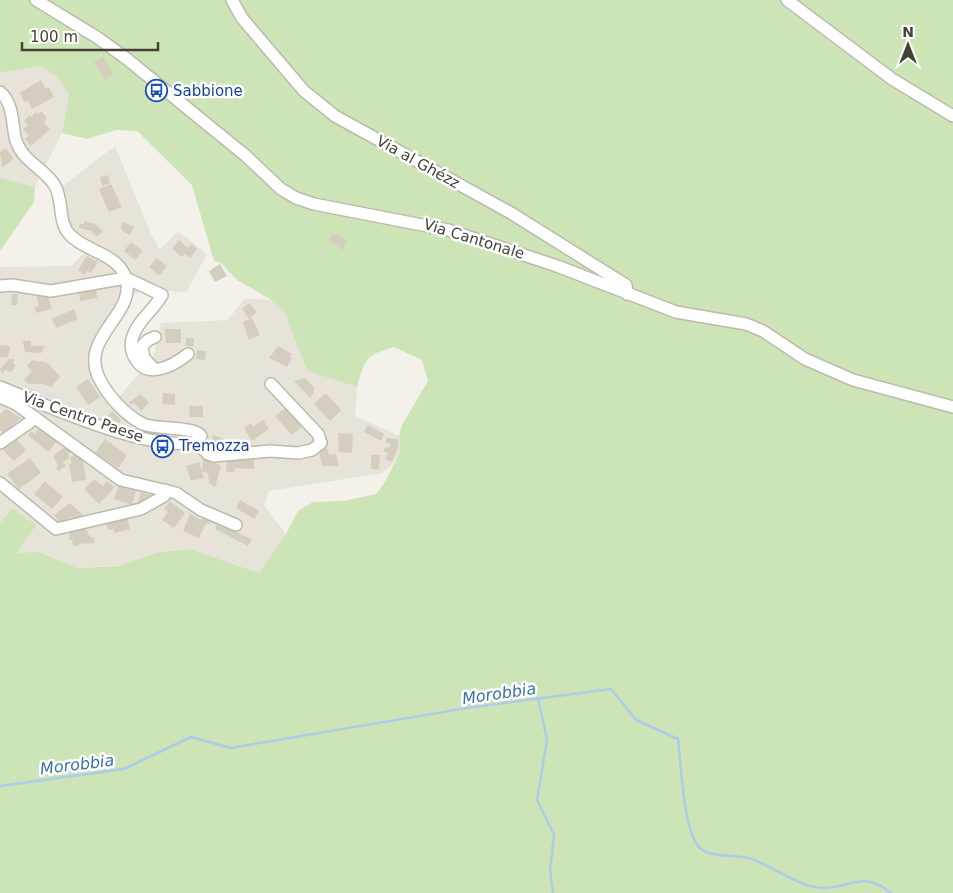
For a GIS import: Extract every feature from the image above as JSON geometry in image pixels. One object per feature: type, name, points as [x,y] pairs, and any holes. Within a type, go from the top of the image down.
[{"type":"street","name":"Via Cantonale","points":[[36,0],[98,38],[127,59],[246,156],[276,184],[296,198],[314,204],[448,230],[558,266],[676,312],[746,324],[763,331],[804,359],[838,374],[867,385],[953,407]]},
{"type":"street","name":"Via al Ghézz","points":[[232,0],[242,18],[304,91],[335,116],[511,213],[581,259],[617,277],[626,285],[627,294]]},
{"type":"street","points":[[787,0],[892,79],[953,116]]},
{"type":"street","points":[[0,92],[8,100],[20,151],[27,160],[51,180],[57,190],[63,222],[68,233],[74,239],[113,261],[126,278],[162,294],[157,304],[136,329],[131,341],[131,348],[136,361],[145,369],[157,370],[188,354]]},
{"type":"street","points":[[0,286],[12,285],[51,291],[126,278]]},
{"type":"street","points":[[126,278],[125,297],[96,351],[95,364],[99,377],[115,401],[138,421],[157,428],[195,431],[201,436],[196,442],[208,454],[214,456],[270,451],[298,453],[316,448],[320,443],[318,434],[271,384]]},
{"type":"street","points":[[155,337],[144,343],[142,354],[147,362],[157,370]]},
{"type":"street","name":"Via Centro Paese","points":[[0,387],[134,437],[168,442],[196,442]]},
{"type":"street","points":[[0,397],[16,404],[121,480],[139,486],[176,493],[201,510],[236,525]]},
{"type":"street","points":[[0,443],[36,418]]},
{"type":"street","points":[[0,483],[56,529],[141,508],[164,496],[165,490]]},
{"type":"shaded area","points":[[41,66],[58,78],[69,95],[62,133],[35,187],[0,178],[0,73]]},
{"type":"shaded area","points":[[115,146],[151,234],[160,250],[178,231],[207,254],[186,293],[145,288],[123,301],[95,358],[116,400],[153,358],[161,323],[228,320],[244,299],[272,300],[284,311],[307,371],[357,387],[355,416],[399,436],[400,452],[392,465],[382,473],[269,491],[264,505],[286,534],[259,573],[190,549],[159,552],[122,565],[77,568],[39,552],[0,560],[0,267],[71,266],[90,247],[74,239],[57,190]]},
{"type":"shaded area","points":[[7,385],[58,394],[86,414],[77,412]]},
{"type":"green space","points":[[0,0],[953,0],[953,893],[0,893],[0,523],[12,508],[36,525],[17,553],[39,552],[77,568],[119,566],[159,552],[190,549],[259,573],[286,534],[298,511],[313,502],[344,501],[376,494],[385,482],[400,452],[399,436],[402,425],[428,381],[422,360],[394,347],[377,353],[368,359],[362,369],[357,387],[307,371],[284,311],[272,300],[237,280],[221,263],[214,261],[192,185],[137,131],[116,130],[87,139],[62,133],[69,95],[58,78],[41,66],[0,73]]},
{"type":"green space","points":[[0,178],[35,187],[34,202],[0,251]]},
{"type":"building","points":[[103,57],[113,74],[105,80],[94,62]]},
{"type":"building","points":[[41,80],[46,89],[49,87],[54,97],[32,109],[28,101],[24,102],[20,93]]},
{"type":"building","points":[[177,83],[192,95],[186,102],[171,89]]},
{"type":"building","points":[[41,111],[47,118],[44,123],[50,129],[31,146],[25,139],[29,135],[23,129],[28,125],[24,121],[29,115],[31,117],[36,112],[38,115]]},
{"type":"building","points":[[6,148],[14,159],[2,167],[0,152]]},
{"type":"building","points":[[108,175],[110,183],[102,186],[100,177]]},
{"type":"building","points":[[111,184],[122,207],[109,212],[99,189]]},
{"type":"building","points":[[84,221],[95,224],[103,231],[97,237],[91,231],[79,228],[80,224],[84,224]]},
{"type":"building","points":[[123,222],[134,227],[130,235],[120,228]]},
{"type":"building","points":[[333,233],[347,240],[343,250],[329,241]]},
{"type":"building","points":[[179,240],[188,248],[192,244],[197,249],[190,258],[185,254],[182,257],[172,249]]},
{"type":"building","points":[[131,242],[143,251],[135,260],[124,251]]},
{"type":"building","points":[[87,256],[98,262],[91,273],[87,271],[85,275],[78,270]]},
{"type":"building","points":[[157,258],[167,266],[159,276],[149,267]]},
{"type":"building","points":[[220,264],[227,276],[215,282],[209,271]]},
{"type":"building","points":[[96,289],[97,298],[80,301],[79,292]]},
{"type":"building","points":[[12,294],[18,294],[17,305],[11,305]]},
{"type":"building","points":[[47,294],[52,309],[36,313],[35,307],[39,305],[36,295]]},
{"type":"building","points":[[249,303],[257,312],[249,319],[242,309]]},
{"type":"building","points":[[74,309],[78,319],[56,328],[52,319]]},
{"type":"building","points":[[252,318],[260,335],[249,340],[243,322]]},
{"type":"building","points":[[165,329],[181,329],[181,343],[166,343]]},
{"type":"building","points":[[186,338],[194,338],[194,346],[186,346]]},
{"type":"building","points":[[23,341],[31,341],[31,346],[45,346],[41,353],[25,352]]},
{"type":"building","points":[[0,345],[10,346],[8,358],[0,357]]},
{"type":"building","points":[[278,346],[292,354],[287,367],[269,358]]},
{"type":"building","points":[[197,350],[206,351],[205,360],[196,359]]},
{"type":"building","points":[[9,359],[14,359],[13,363],[16,366],[10,373],[6,369],[2,374],[0,369]]},
{"type":"building","points":[[32,360],[48,363],[60,377],[51,387],[43,384],[29,384],[24,380],[32,371],[27,366]]},
{"type":"building","points":[[305,378],[314,387],[310,398],[294,381]]},
{"type":"building","points":[[88,379],[100,397],[88,405],[76,387]]},
{"type":"building","points":[[163,393],[175,394],[175,405],[162,404]]},
{"type":"building","points":[[326,393],[341,410],[330,421],[314,404]]},
{"type":"building","points":[[141,394],[149,403],[141,411],[134,403],[131,405],[129,402]]},
{"type":"building","points":[[189,406],[203,406],[203,417],[190,417]]},
{"type":"building","points":[[288,406],[303,426],[292,435],[275,416]]},
{"type":"building","points":[[6,409],[21,418],[4,433],[0,430],[0,414]]},
{"type":"building","points":[[112,411],[121,420],[118,424],[107,417]]},
{"type":"building","points":[[263,420],[269,429],[252,441],[244,428],[251,423],[253,427]]},
{"type":"building","points":[[368,425],[384,434],[381,441],[364,432]]},
{"type":"building","points":[[38,429],[57,441],[48,452],[28,435],[31,431],[35,434]]},
{"type":"building","points":[[338,433],[353,434],[352,453],[339,452]]},
{"type":"building","points":[[213,435],[223,439],[222,449],[211,448]]},
{"type":"building","points":[[15,438],[26,450],[14,461],[3,450]]},
{"type":"building","points":[[386,438],[398,439],[398,447],[392,462],[385,459],[388,453],[383,451],[385,448],[390,447],[390,443],[386,443]]},
{"type":"building","points":[[105,439],[127,455],[118,468],[95,453]]},
{"type":"building","points":[[65,447],[71,452],[68,454],[70,457],[63,462],[66,466],[58,471],[56,467],[58,466],[53,456]]},
{"type":"building","points":[[327,448],[329,455],[336,454],[339,466],[322,466],[319,450]]},
{"type":"building","points":[[77,452],[83,461],[86,480],[72,482],[70,458]]},
{"type":"building","points":[[254,454],[254,469],[235,468],[234,472],[226,472],[227,459],[236,460]]},
{"type":"building","points":[[371,455],[380,455],[379,469],[371,469]]},
{"type":"building","points":[[203,457],[214,460],[214,462],[221,466],[215,487],[209,483],[208,473],[202,471]]},
{"type":"building","points":[[30,458],[41,473],[19,489],[7,474]]},
{"type":"building","points":[[199,462],[204,478],[191,481],[186,466]]},
{"type":"building","points":[[94,479],[103,486],[107,481],[115,487],[99,504],[84,489]]},
{"type":"building","points":[[45,481],[63,497],[52,509],[34,494]]},
{"type":"building","points":[[119,485],[136,491],[132,505],[114,499]]},
{"type":"building","points":[[155,491],[159,495],[143,504],[138,502],[141,492],[150,495]]},
{"type":"building","points":[[240,500],[259,511],[254,519],[236,508]]},
{"type":"building","points":[[170,501],[185,513],[174,528],[162,520],[168,512],[164,509]]},
{"type":"building","points":[[70,503],[83,515],[77,521],[71,517],[60,523],[54,515]]},
{"type":"building","points":[[205,513],[212,517],[209,524],[206,523],[199,538],[183,531],[190,514],[202,520]]},
{"type":"building","points":[[127,516],[130,529],[114,533],[114,529],[108,530],[106,522]]},
{"type":"building","points":[[217,524],[252,539],[248,546],[215,529]]},
{"type":"building","points":[[81,528],[88,531],[88,535],[95,539],[94,543],[79,544],[78,547],[72,544],[73,541],[68,539],[72,529],[79,531]]},
{"type":"waterway","name":"Morobbia","points":[[0,786],[124,769],[191,737],[231,748],[467,708],[611,689],[636,720],[678,739],[687,817],[697,845],[704,851],[752,859],[796,881],[814,887],[833,887],[865,881],[881,886],[891,893]]},
{"type":"waterway","points":[[538,698],[547,740],[537,800],[554,835],[550,870],[553,893]]},
{"type":"place","name":"Sabbione","points":[[157,91]]},
{"type":"place","name":"Tremozza","points":[[163,446]]}]
